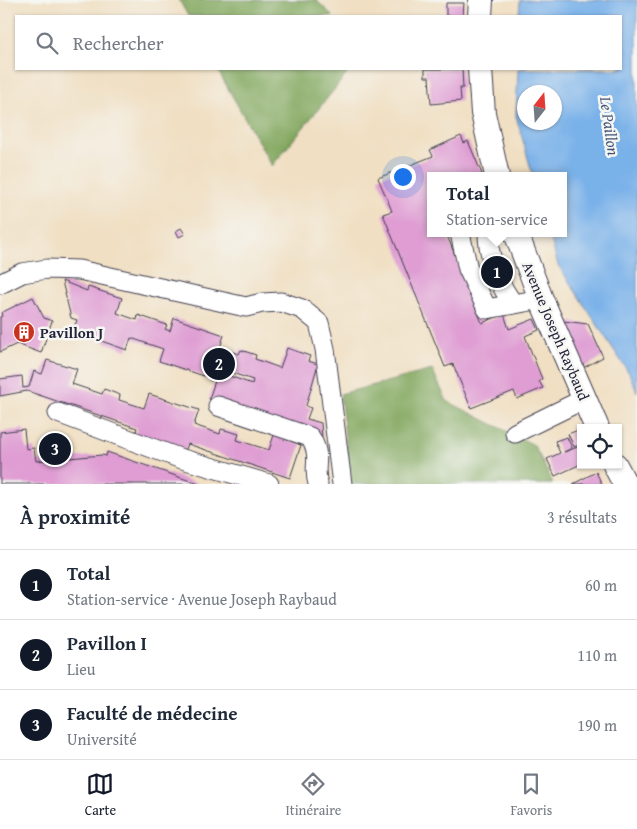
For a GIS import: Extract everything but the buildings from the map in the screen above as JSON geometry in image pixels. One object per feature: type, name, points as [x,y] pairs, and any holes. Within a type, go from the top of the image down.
[{"type":"main road","points":[[480,15],[481,0]]},
{"type":"main road","points":[[480,70],[483,113],[495,172]]},
{"type":"main road","name":"Avenue Joseph Raybaud","points":[[518,237],[541,299],[595,424]]},
{"type":"main road","points":[[618,469],[625,484]]},
{"type":"lane","points":[[461,237],[468,269],[487,309],[541,299]]},
{"type":"lane","points":[[488,237],[488,249],[506,295],[514,304]]},
{"type":"lane","points":[[0,284],[22,273],[47,269],[79,270],[246,307],[262,303],[281,302],[302,309],[320,323],[342,484]]},
{"type":"lane","points":[[515,433],[584,399]]},
{"type":"lane","points":[[218,406],[310,437],[316,447],[318,464],[316,477],[318,484]]},
{"type":"lane","points":[[58,413],[179,458],[269,484]]},
{"type":"green space","points":[[179,0],[316,0],[332,15],[187,15]]},
{"type":"green space","points":[[218,70],[350,70],[272,166]]},
{"type":"green space","points":[[432,370],[447,401],[534,445],[553,483],[351,484],[340,394]]},
{"type":"water","name":"Le Paillon","points":[[520,0],[637,0],[637,392],[629,373],[558,265],[550,237],[567,237],[567,172],[532,172],[520,130],[562,130],[562,85],[517,85],[518,70],[622,70],[622,15],[519,15]]},
{"type":"place","name":"Total","points":[[497,272]]},
{"type":"place","name":"Pavillon J","points":[[24,332]]},
{"type":"place","name":"Pavillon I","points":[[219,364]]},
{"type":"place","name":"Faculté de médecine","points":[[55,449]]}]
